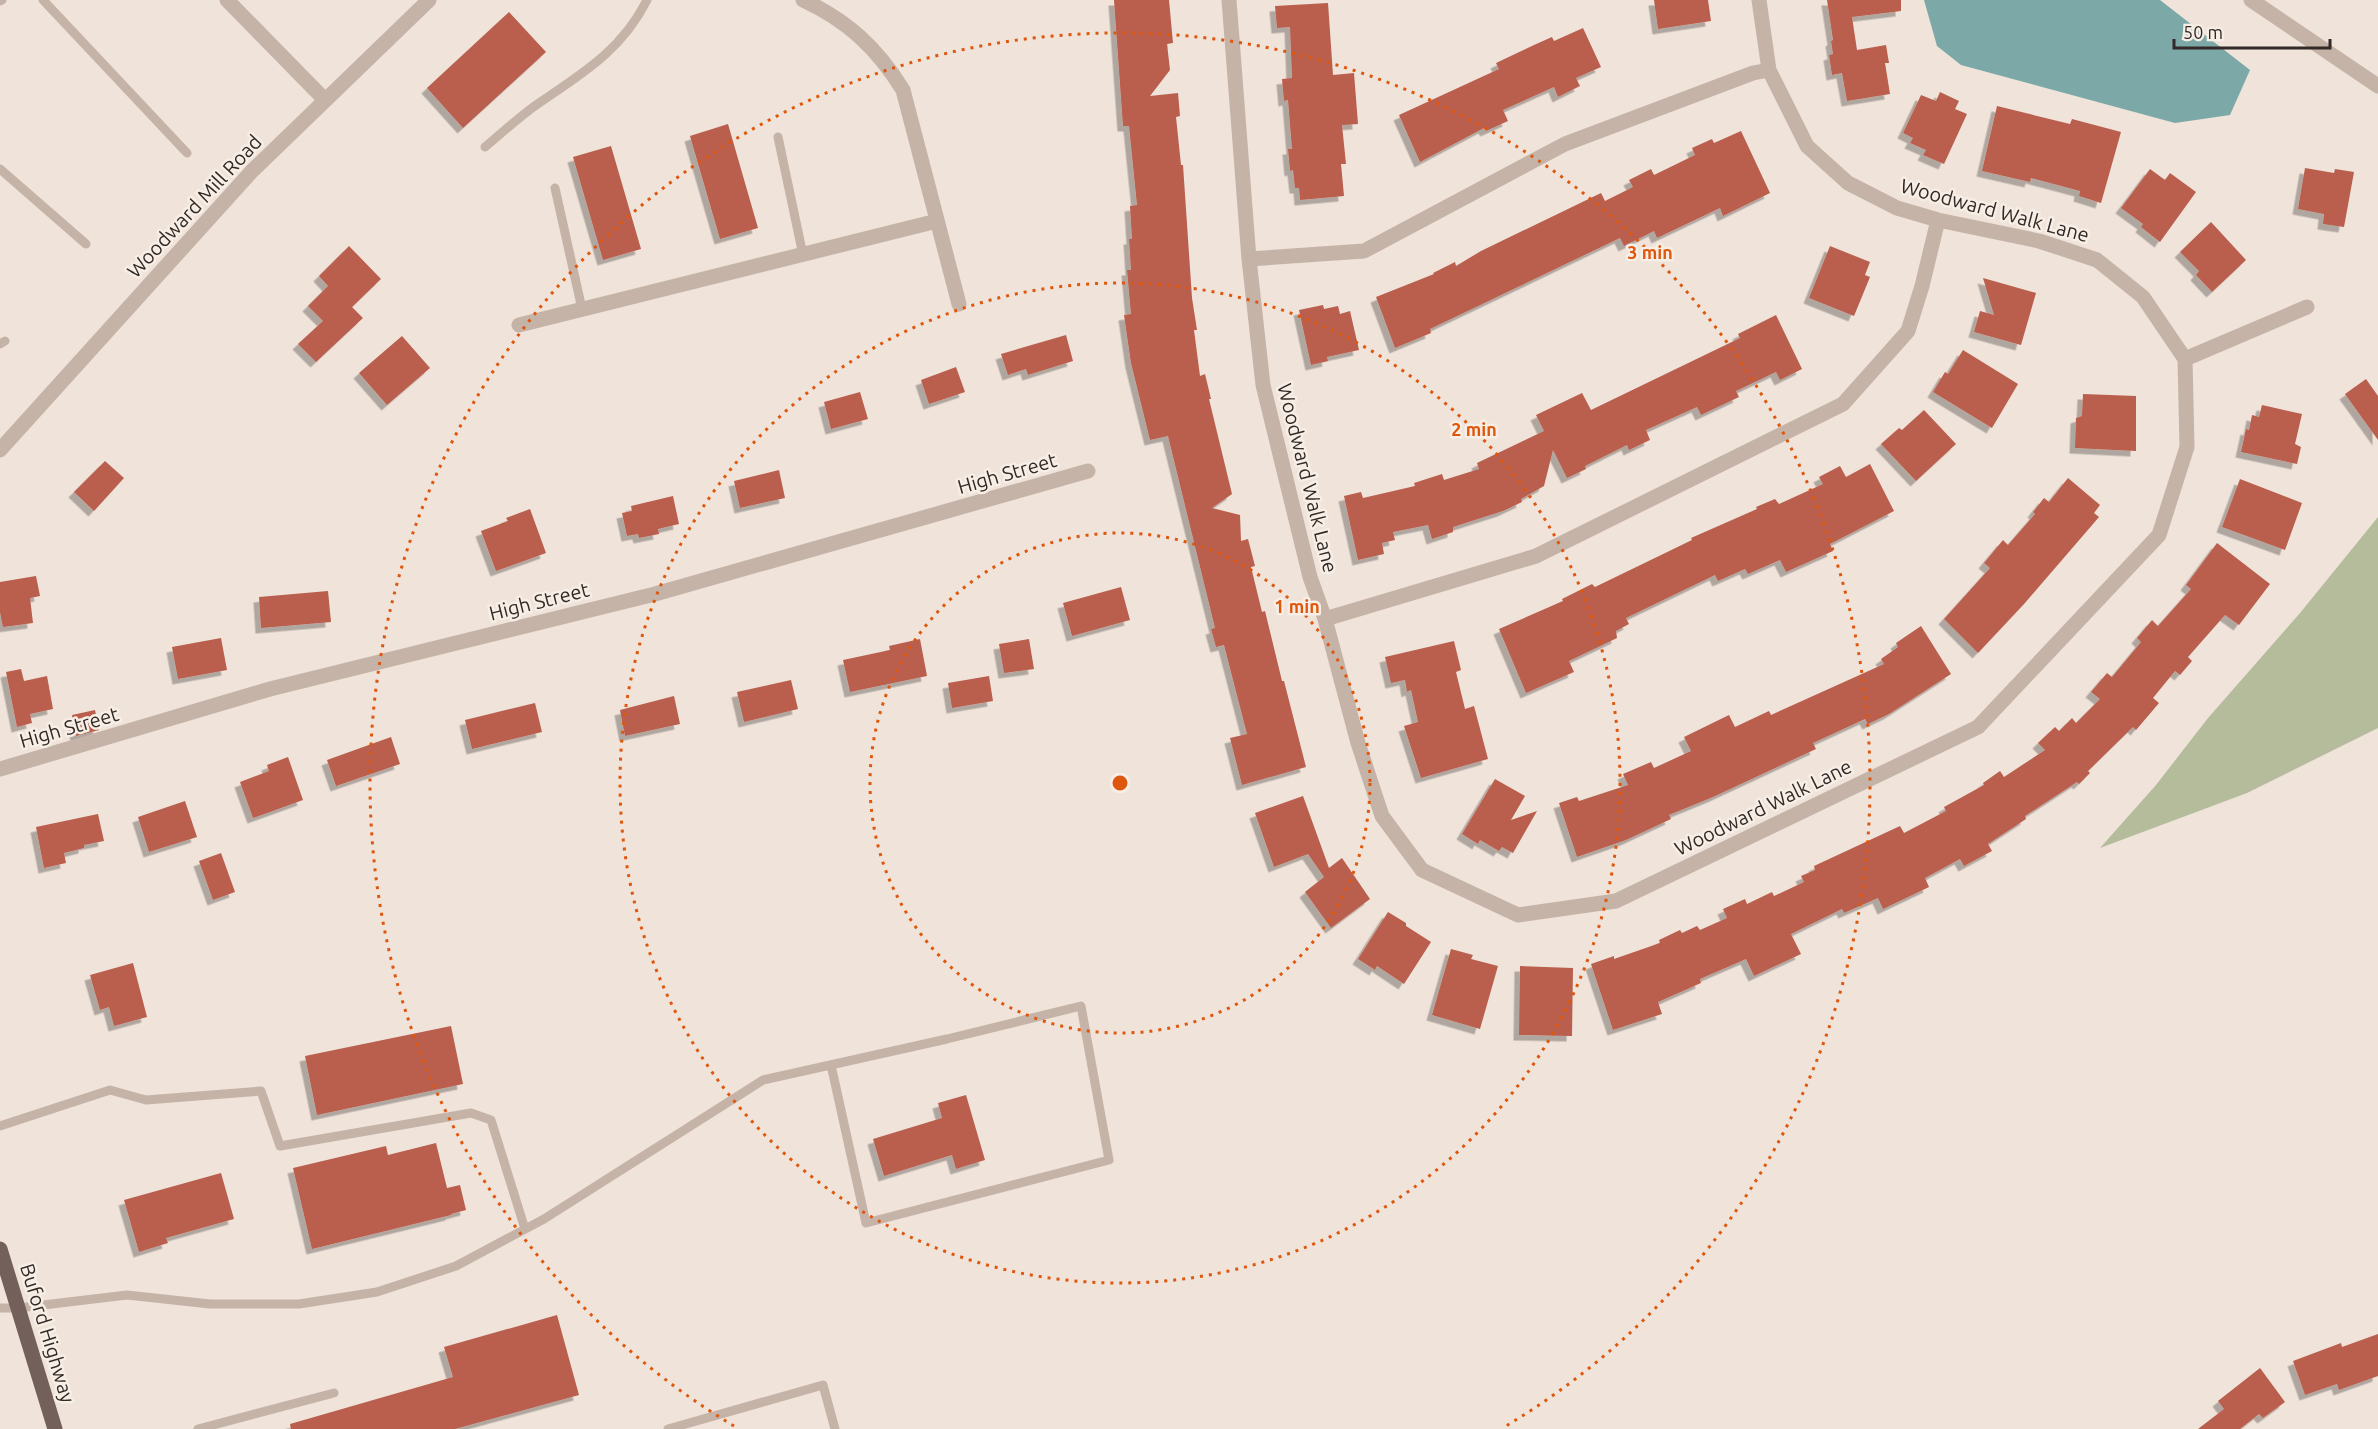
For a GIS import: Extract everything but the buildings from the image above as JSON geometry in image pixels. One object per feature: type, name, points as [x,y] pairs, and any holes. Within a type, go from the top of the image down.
[{"type":"main road","name":"Buford Highway","points":[[0,1249],[56,1429]]},
{"type":"street","points":[[227,0],[325,100]]},
{"type":"street","name":"Woodward Mill Road","points":[[0,450],[252,171],[429,0]]},
{"type":"street","points":[[803,0],[838,18],[866,42],[888,66],[903,90],[959,304]]},
{"type":"street","name":"Woodward Walk Lane","points":[[1229,0],[1249,259],[1263,385],[1310,577],[1325,619],[1358,743],[1382,816],[1422,870],[1518,915],[1616,901],[1978,727],[2159,535],[2187,447],[2185,359],[2143,297],[2097,260],[2039,241],[1938,220],[1897,208],[1848,183],[1807,146],[1769,70],[1759,0]]},
{"type":"street","points":[[2251,0],[2378,86]]},
{"type":"street","points":[[1249,259],[1364,250],[1565,144],[1753,72],[1769,70]]},
{"type":"street","points":[[1325,619],[1536,556],[1843,404],[1908,331],[1926,274],[1938,220]]},
{"type":"street","points":[[519,325],[938,221]]},
{"type":"street","points":[[2185,359],[2307,307]]},
{"type":"street","name":"High Street","points":[[0,769],[270,689],[655,594],[1088,471]]},
{"type":"lane","points":[[43,0],[187,153]]},
{"type":"lane","points":[[485,147],[537,105],[584,73],[617,45],[647,0]]},
{"type":"lane","points":[[778,137],[803,255]]},
{"type":"lane","points":[[0,169],[86,244]]},
{"type":"lane","points":[[555,188],[582,309]]},
{"type":"lane","points":[[0,1308],[18,1308],[127,1295],[210,1304],[299,1304],[366,1294],[456,1266],[544,1220],[763,1080],[1081,1006],[1109,1160],[866,1223],[831,1065]]},
{"type":"lane","points":[[0,1126],[110,1090],[146,1100],[261,1090],[280,1146],[471,1113],[491,1120],[525,1229]]},
{"type":"lane","points":[[668,1429],[823,1385],[835,1429]]},
{"type":"lane","points":[[198,1429],[334,1394]]},
{"type":"green space","points":[[2378,517],[2378,728],[2247,793],[2100,848],[2156,785],[2208,718],[2300,613]]},
{"type":"water","points":[[1924,0],[2160,0],[2250,70],[2230,115],[2175,123],[1961,65],[1937,46]]}]
